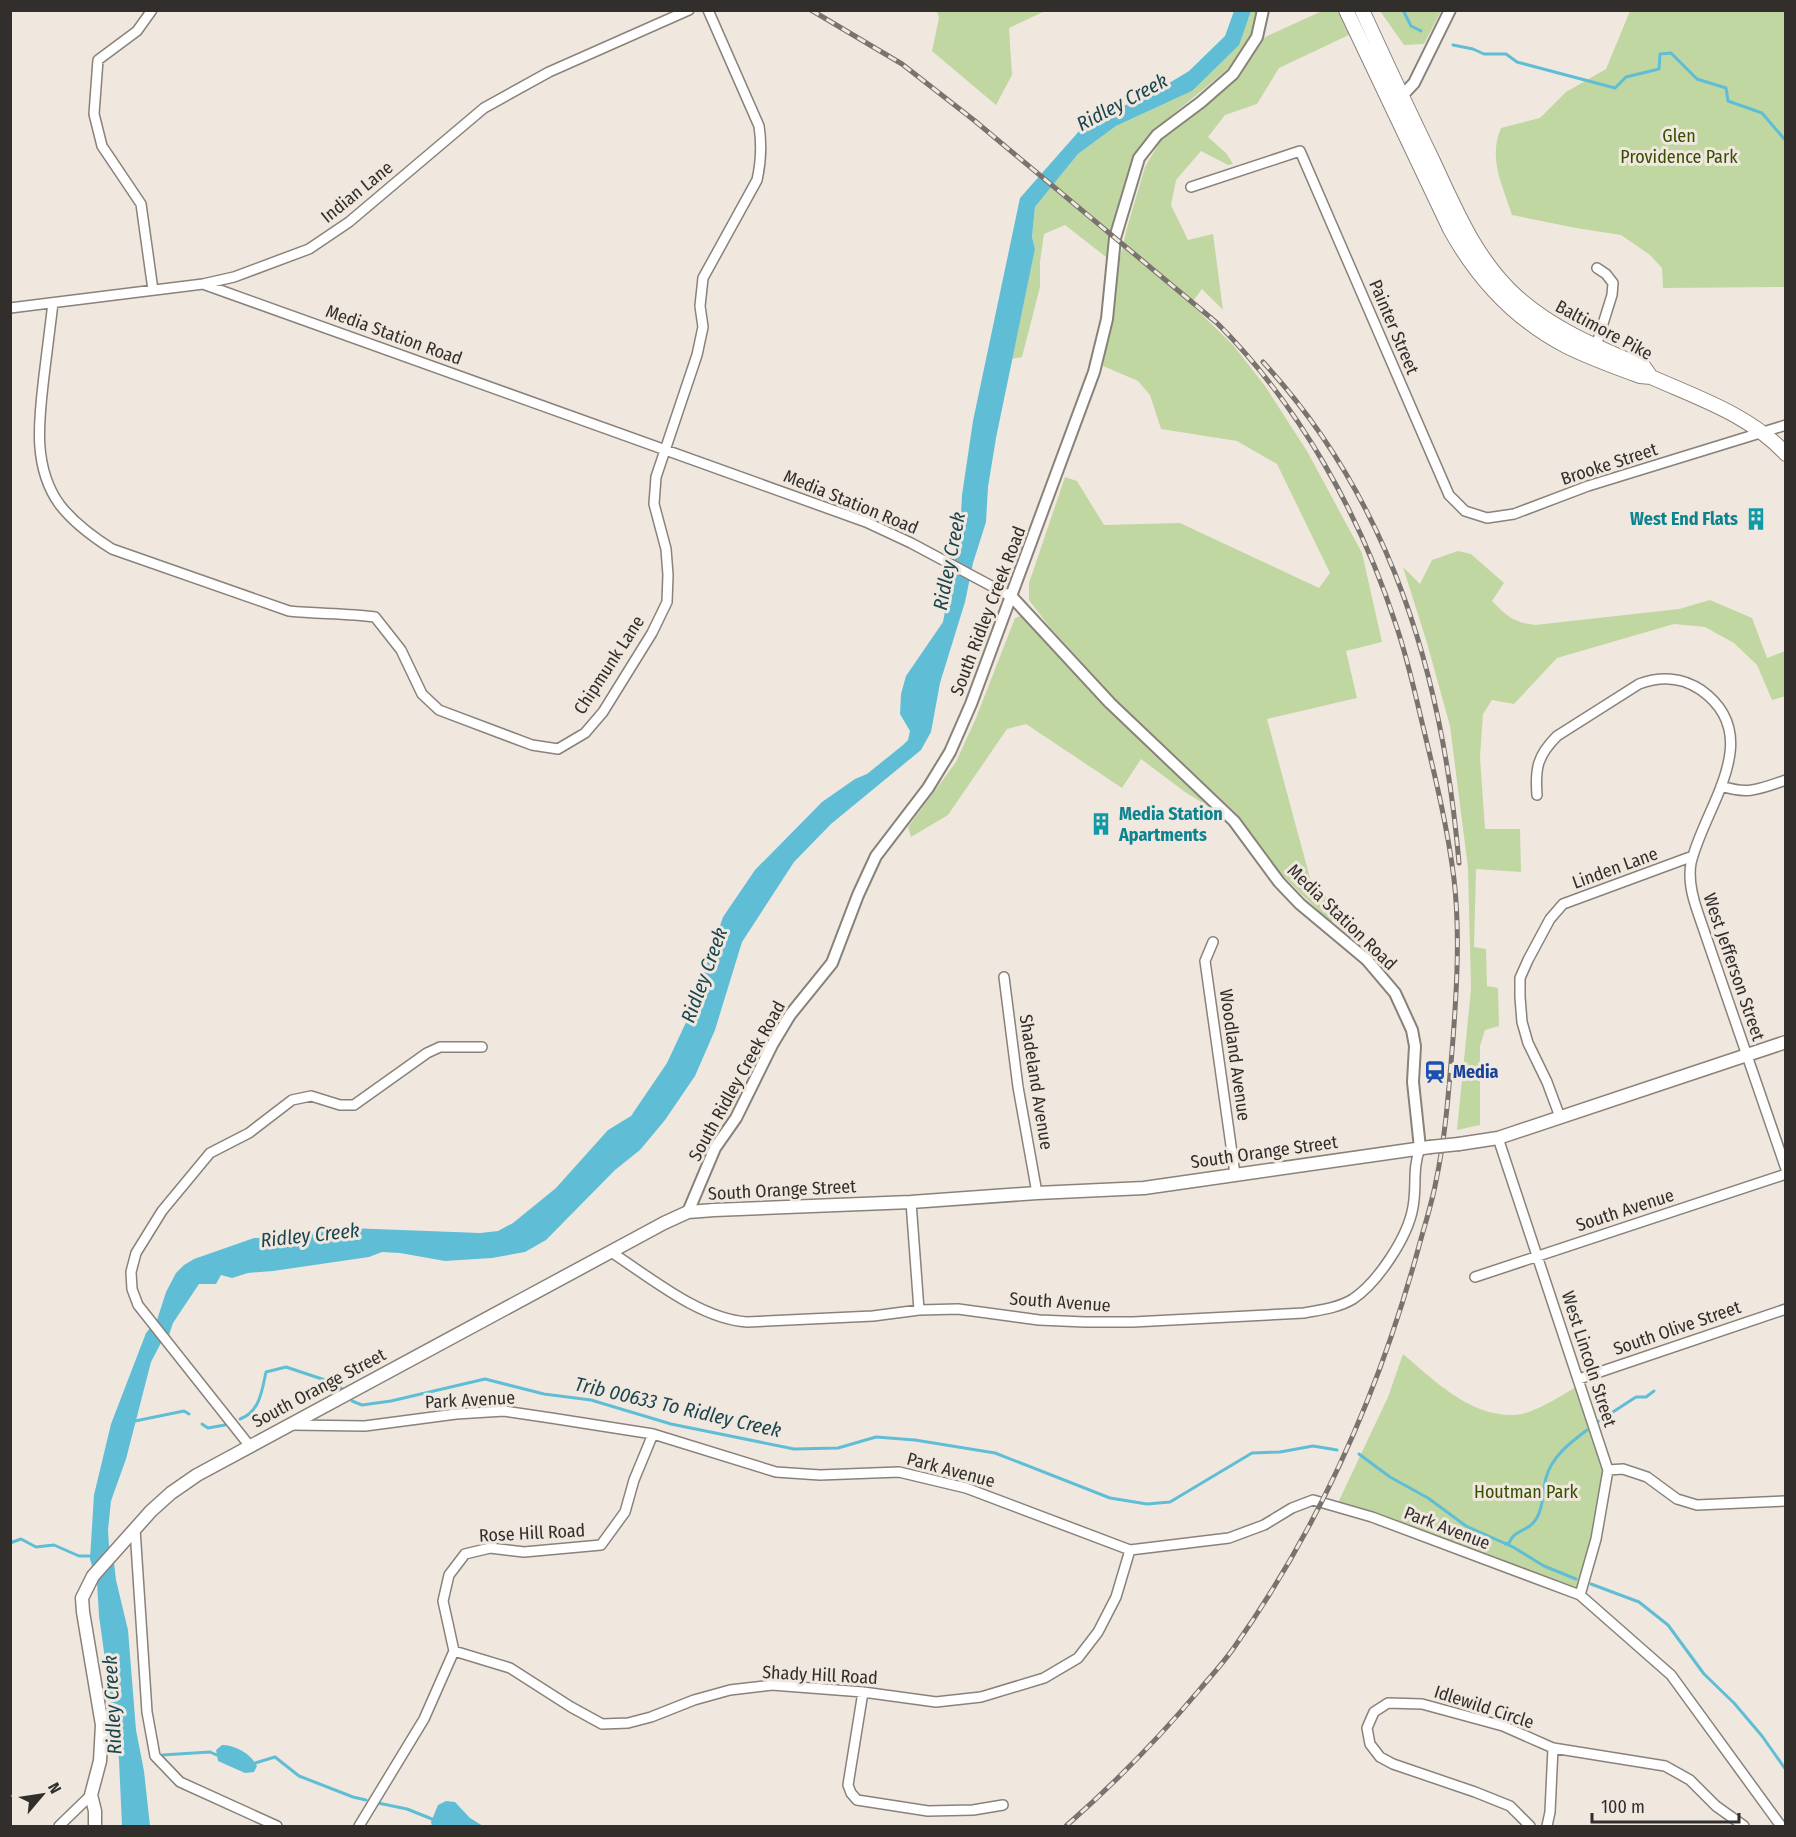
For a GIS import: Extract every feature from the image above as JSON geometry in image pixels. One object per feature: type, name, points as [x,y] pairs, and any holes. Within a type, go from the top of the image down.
[{"type":"main road","name":"Baltimore Pike","points":[[1346,10],[1467,232],[1491,269],[1516,297],[1536,313],[1570,334],[1644,367],[1651,376]]},
{"type":"main road","name":"Baltimore Pike","points":[[1362,10],[1396,101],[1455,238],[1474,267],[1499,297],[1529,323],[1564,345],[1640,376],[1651,376]]},
{"type":"main road","points":[[1651,376],[1742,418],[1762,431],[1785,454]]},
{"type":"main road","name":"South Orange Street","points":[[91,1795],[100,1761],[102,1725],[82,1604],[85,1591],[93,1576],[171,1492],[249,1445],[688,1212],[1144,1188],[1498,1138],[1785,1042]]},
{"type":"main road","points":[[91,1795],[95,1810],[95,1827]]},
{"type":"street","points":[[152,10],[137,31],[98,60],[94,114],[102,146],[141,204],[153,290]]},
{"type":"street","name":"Indian Lane","points":[[10,308],[203,284],[234,276],[309,249],[349,222],[484,108],[549,72],[689,10]]},
{"type":"street","name":"Chipmunk Lane","points":[[52,303],[39,420],[40,453],[46,478],[60,505],[89,534],[112,549],[289,611],[319,614],[347,613],[375,617],[402,651],[423,694],[439,710],[532,746],[558,749],[585,733],[603,712],[652,633],[667,602],[666,549],[654,504],[656,477],[667,450],[697,355],[703,327],[700,306],[703,278],[757,180],[761,139],[759,126],[708,10]]},
{"type":"street","name":"South Ridley Creek Road","points":[[688,1212],[714,1148],[736,1118],[772,1045],[790,1015],[832,963],[858,895],[876,856],[928,788],[950,752],[971,704],[1094,372],[1107,319],[1115,238],[1139,158],[1157,135],[1201,102],[1233,74],[1257,37],[1263,10]]},
{"type":"street","points":[[1396,101],[1419,74],[1450,10]]},
{"type":"street","name":"Painter Street","points":[[1191,187],[1300,151],[1449,495],[1465,511]]},
{"type":"street","points":[[1596,346],[1612,295],[1613,283],[1597,268]]},
{"type":"street","name":"Media Station Road","points":[[203,284],[866,522],[1012,597],[1110,703],[1234,821],[1279,882],[1367,960],[1383,978],[1405,1012],[1412,1030],[1415,1046],[1413,1082],[1425,1148]]},
{"type":"street","name":"Brooke Street","points":[[1465,511],[1487,518],[1514,514],[1588,486],[1785,425]]},
{"type":"street","name":"West Jefferson Street","points":[[1537,795],[1535,775],[1538,762],[1551,741],[1627,691],[1650,680],[1680,680],[1696,687],[1724,716],[1728,726],[1730,757],[1694,856],[1690,872],[1691,890],[1785,1169]]},
{"type":"street","points":[[1721,786],[1748,792],[1785,780]]},
{"type":"street","name":"Linden Lane","points":[[1560,1117],[1547,1082],[1528,1043],[1522,1022],[1520,978],[1528,960],[1550,919],[1563,904],[1694,856]]},
{"type":"street","name":"Woodland Avenue","points":[[1213,942],[1205,961],[1234,1174]]},
{"type":"street","name":"Shadeland Avenue","points":[[1004,977],[1018,1087],[1037,1193]]},
{"type":"street","points":[[249,1445],[138,1305],[132,1289],[131,1272],[136,1253],[162,1212],[210,1153],[249,1133],[292,1100],[311,1096],[340,1105],[354,1105],[427,1053],[440,1047],[482,1047]]},
{"type":"street","name":"West Lincoln Street","points":[[1498,1138],[1608,1470],[1596,1539],[1580,1595]]},
{"type":"street","name":"South Avenue","points":[[611,1252],[687,1301],[731,1321],[873,1316],[919,1310],[958,1309],[1039,1320],[1114,1322],[1293,1313],[1329,1309],[1352,1299],[1368,1285],[1389,1259],[1413,1210],[1414,1166],[1425,1148]]},
{"type":"street","name":"South Avenue","points":[[1475,1277],[1785,1174]]},
{"type":"street","points":[[911,1202],[919,1310]]},
{"type":"street","name":"South Olive Street","points":[[1579,1379],[1785,1309]]},
{"type":"street","name":"Park Avenue","points":[[286,1425],[365,1426],[456,1414],[504,1411],[653,1434],[776,1472],[820,1475],[899,1472],[966,1488],[1130,1550],[1229,1538],[1264,1525],[1313,1500],[1372,1517],[1580,1595]]},
{"type":"street","name":"Rose Hill Road","points":[[454,1651],[443,1601],[449,1575],[465,1554],[490,1548],[524,1552],[601,1545],[625,1512],[634,1480],[653,1434]]},
{"type":"street","points":[[1608,1470],[1623,1469],[1647,1477],[1677,1499],[1697,1505],[1785,1501]]},
{"type":"street","points":[[135,1529],[147,1712],[155,1756],[180,1782],[278,1827]]},
{"type":"street","name":"Shady Hill Road","points":[[454,1651],[510,1668],[602,1724],[628,1723],[730,1690],[772,1685],[862,1692],[936,1702],[981,1696],[1044,1678],[1078,1658],[1098,1632],[1116,1597],[1130,1550]]},
{"type":"street","points":[[1580,1595],[1671,1676],[1781,1827]]},
{"type":"street","points":[[359,1827],[424,1719],[454,1651]]},
{"type":"street","points":[[862,1692],[848,1785],[857,1800],[928,1810],[973,1810],[1003,1805]]},
{"type":"street","name":"Idlewild Circle","points":[[1530,1827],[1510,1806],[1380,1756],[1370,1744],[1367,1728],[1374,1712],[1388,1703],[1422,1704],[1503,1726],[1553,1748],[1665,1766],[1690,1780],[1716,1806],[1744,1827]]},
{"type":"street","points":[[1547,1827],[1550,1812],[1553,1748]]},
{"type":"street","points":[[59,1827],[91,1795]]},
{"type":"green space","points":[[937,11],[1045,11],[1009,28],[1012,75],[996,105],[932,51],[939,18]]},
{"type":"green space","points":[[1251,11],[1260,11],[1254,33],[1228,69],[1161,124],[1143,143],[1131,164],[1106,257],[1065,225],[1044,234],[1040,262],[1040,287],[1022,357],[1012,359],[1035,249],[1032,237],[1035,207],[1078,154],[1116,126],[1192,91],[1249,18]]},
{"type":"green space","points":[[1322,11],[1342,11],[1353,33],[1279,68],[1257,104],[1225,115],[1208,137],[1226,153],[1233,164],[1228,165],[1201,151],[1176,180],[1171,205],[1188,240],[1213,234],[1223,310],[1202,289],[1191,304],[1233,345],[1265,386],[1307,451],[1362,553],[1382,642],[1346,651],[1357,698],[1267,719],[1310,878],[1326,896],[1333,925],[1282,875],[1237,814],[1115,699],[1048,625],[1029,600],[1029,583],[1065,477],[1077,481],[1104,525],[1180,523],[1319,588],[1330,573],[1277,464],[1237,441],[1161,429],[1150,395],[1138,381],[1103,366],[1120,257],[1127,228],[1145,167],[1162,138],[1235,76],[1265,37]]},
{"type":"green space","points":[[1380,11],[1441,11],[1424,44],[1404,45]]},
{"type":"green space","name":"Glen Providence Park","points":[[1630,11],[1785,11],[1785,287],[1663,288],[1662,268],[1650,255],[1621,235],[1512,215],[1496,161],[1497,139],[1501,128],[1540,118],[1566,92],[1606,69]]},
{"type":"green space","points":[[1458,551],[1471,554],[1504,583],[1492,601],[1510,618],[1527,624],[1679,609],[1710,600],[1752,618],[1767,658],[1785,651],[1786,696],[1772,700],[1757,665],[1734,643],[1705,627],[1674,624],[1557,658],[1514,704],[1492,700],[1483,714],[1480,757],[1485,829],[1520,829],[1521,872],[1476,869],[1474,947],[1486,949],[1487,986],[1498,988],[1499,1026],[1485,1030],[1480,1046],[1480,1125],[1457,1130],[1471,989],[1468,868],[1450,726],[1403,567],[1420,584],[1432,560]]},
{"type":"green space","points":[[1023,615],[1074,673],[1222,815],[1185,792],[1141,759],[1122,788],[1026,724],[1007,729],[948,815],[911,837],[908,827],[956,762],[976,718],[1015,618]]},
{"type":"green space","name":"Houtman Park","points":[[1403,1354],[1454,1395],[1482,1410],[1498,1414],[1514,1415],[1529,1412],[1576,1387],[1608,1470],[1580,1595],[1336,1507],[1388,1397]]},
{"type":"water","name":"Ridley Creek","points":[[1234,11],[1251,11],[1239,45],[1192,91],[1116,126],[1078,154],[1035,207],[1032,237],[1035,249],[996,438],[988,487],[986,522],[940,683],[931,732],[921,750],[831,824],[794,862],[742,942],[715,1030],[695,1076],[665,1120],[640,1150],[615,1170],[546,1240],[525,1252],[492,1258],[445,1261],[382,1252],[369,1257],[248,1273],[232,1278],[221,1275],[216,1284],[199,1284],[173,1323],[169,1335],[162,1341],[151,1362],[126,1459],[111,1501],[108,1530],[109,1546],[128,1630],[136,1730],[144,1771],[150,1826],[122,1826],[119,1760],[99,1616],[97,1582],[90,1559],[94,1495],[111,1424],[146,1333],[157,1320],[166,1292],[176,1273],[194,1259],[254,1238],[269,1241],[277,1236],[349,1228],[480,1233],[498,1231],[513,1223],[556,1188],[608,1130],[631,1116],[667,1063],[688,1018],[723,917],[755,870],[822,802],[855,779],[867,774],[908,740],[910,731],[900,714],[901,694],[906,676],[943,622],[960,532],[962,495],[973,421],[1020,198],[1088,121],[1151,94],[1189,71],[1225,36]]},
{"type":"water","points":[[222,1745],[238,1748],[247,1754],[257,1766],[254,1772],[245,1773],[218,1761],[216,1750]]},
{"type":"water","points":[[446,1801],[455,1802],[470,1818],[483,1826],[432,1826],[431,1822],[438,1805]]},
{"type":"waterway","points":[[1403,10],[1411,26],[1421,31]]},
{"type":"waterway","points":[[1453,45],[1484,54],[1506,54],[1517,62],[1615,88],[1626,77],[1659,69],[1660,54],[1671,53],[1697,79],[1726,88],[1728,101],[1762,113],[1786,141]]},
{"type":"waterway","name":"Trib 00633 To Ridley Creek","points":[[240,1419],[247,1416],[256,1406],[266,1372],[286,1367],[334,1383],[342,1389]]},
{"type":"waterway","name":"Trib 00633 To Ridley Creek","points":[[352,1401],[362,1405],[391,1401],[485,1379],[544,1394],[591,1400],[671,1424],[794,1449],[838,1448],[876,1437],[915,1440],[995,1453],[1110,1498],[1147,1504],[1170,1502],[1252,1453],[1280,1452],[1313,1446],[1337,1450]]},
{"type":"waterway","points":[[1599,1421],[1636,1397],[1646,1397],[1654,1391]]},
{"type":"waterway","name":"Trib 00633 To Ridley Creek","points":[[135,1421],[184,1411],[189,1414]]},
{"type":"waterway","name":"Trib 00633 To Ridley Creek","points":[[202,1424],[208,1428],[225,1425]]},
{"type":"waterway","points":[[1505,1544],[1537,1518],[1546,1478],[1552,1463],[1568,1445],[1587,1430]]},
{"type":"waterway","name":"Trib 00633 To Ridley Creek","points":[[1359,1454],[1390,1477],[1428,1498],[1466,1526],[1513,1547],[1544,1566],[1576,1579]]},
{"type":"waterway","points":[[10,1543],[21,1539],[36,1547],[54,1545],[79,1556],[92,1556]]},
{"type":"waterway","name":"Trib 00633 To Ridley Creek","points":[[1591,1584],[1639,1602],[1668,1625],[1704,1674],[1734,1703],[1762,1736],[1786,1770]]},
{"type":"waterway","points":[[162,1755],[210,1752],[219,1756]]},
{"type":"waterway","points":[[252,1764],[275,1757],[299,1776],[366,1800]]},
{"type":"waterway","points":[[378,1803],[407,1809],[432,1819]]},
{"type":"railway","points":[[811,10],[902,64],[975,121],[1217,323],[1274,389],[1324,463],[1345,502],[1381,584],[1400,636],[1412,680],[1439,796],[1454,879],[1457,918],[1457,979],[1442,1146],[1432,1197],[1403,1299],[1366,1404],[1344,1456],[1293,1555],[1233,1649],[1152,1743],[1066,1826]]},
{"type":"railway","points":[[1263,362],[1308,416],[1346,473],[1377,533],[1403,596],[1424,660],[1440,726],[1459,863]]},
{"type":"place","name":"West End Flats","points":[[1756,519]]},
{"type":"place","name":"Media Station Apartments","points":[[1101,824]]},
{"type":"place","name":"Media","points":[[1435,1072]]}]
